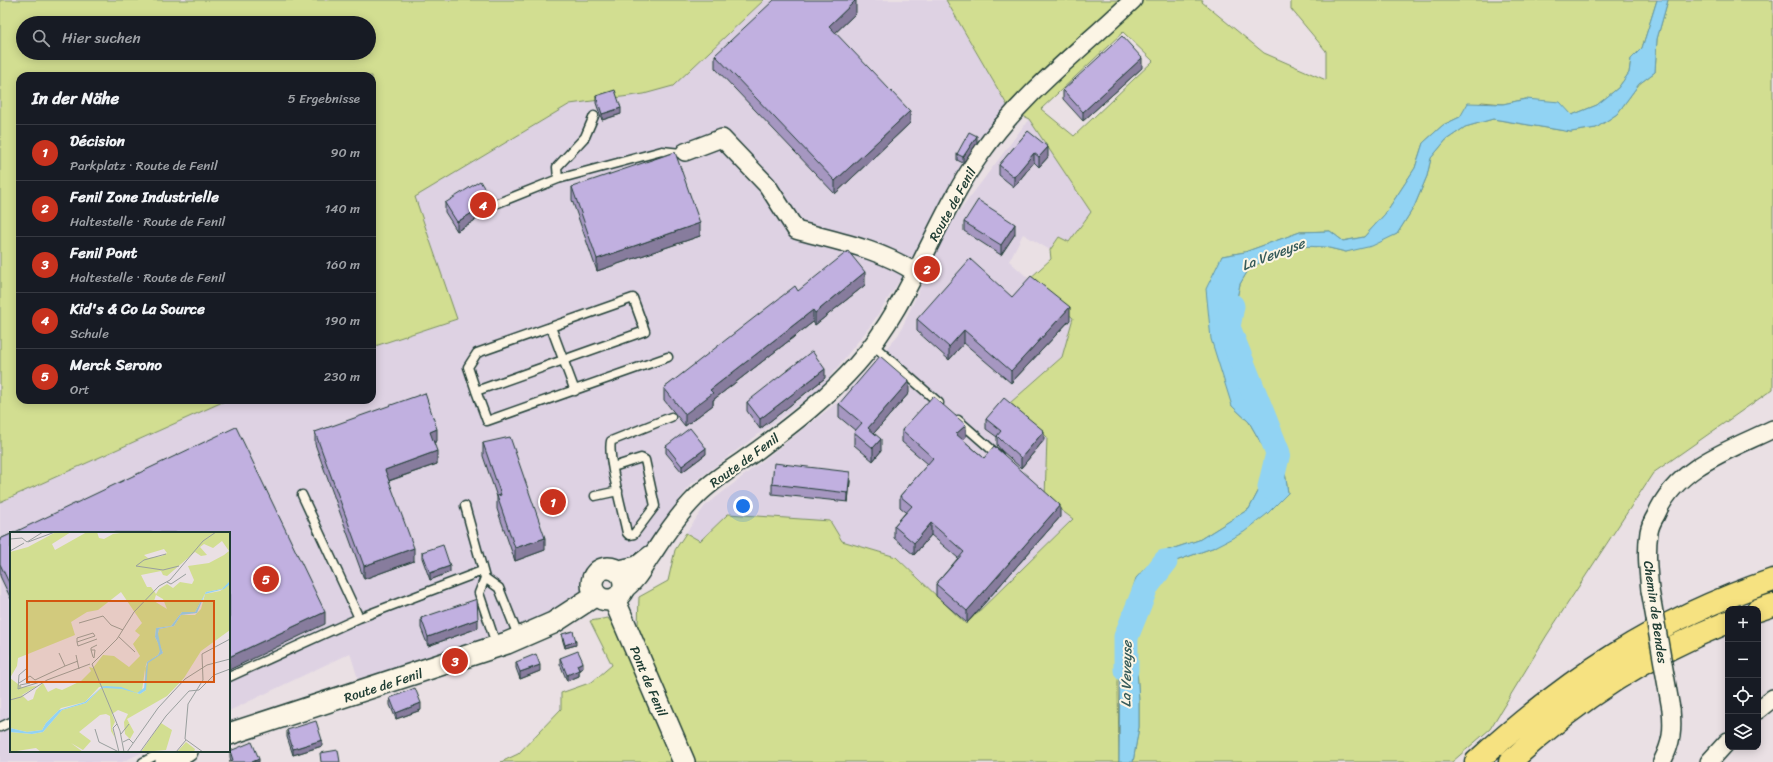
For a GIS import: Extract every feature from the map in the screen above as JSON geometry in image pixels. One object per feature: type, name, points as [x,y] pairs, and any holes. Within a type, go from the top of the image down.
[{"type":"highway","points":[[1476,762],[1525,719],[1560,691],[1622,649],[1667,623],[1702,607],[1773,580]]},
{"type":"highway","points":[[1761,609],[1773,605]]},
{"type":"highway","points":[[1510,762],[1544,733],[1602,689],[1677,644],[1725,623]]},
{"type":"street","name":"Route de Fenil","points":[[230,733],[497,647],[553,623],[611,595],[640,577],[653,553],[694,499],[709,485],[779,435],[831,392],[858,363],[884,328],[916,273],[966,176],[995,134],[1040,87],[1133,0]]},
{"type":"street","points":[[685,152],[722,138],[767,185],[796,230],[863,248],[902,263],[916,273]]},
{"type":"street","name":"Chemin de Bendes","points":[[1662,762],[1669,748],[1673,728],[1671,708],[1650,590],[1647,557],[1649,530],[1662,500],[1687,472],[1722,453],[1773,430]]},
{"type":"street","name":"Route de Fenil","points":[[615,570],[637,565],[653,553]]},
{"type":"street","points":[[603,569],[615,570],[624,584],[611,595],[592,585],[595,575],[603,569]]},
{"type":"street","name":"Pont de Fenil","points":[[611,595],[684,762]]},
{"type":"street","points":[[1761,708],[1773,698]]},
{"type":"street","points":[[1709,762],[1725,744]]},
{"type":"street","points":[[166,762],[185,752]]},
{"type":"lane","points":[[558,179],[556,167],[585,137],[594,116]]},
{"type":"lane","points":[[498,203],[558,179],[662,151],[678,154],[685,152]]},
{"type":"lane","points":[[476,391],[645,332],[633,298],[477,353],[468,367],[476,391],[487,421],[668,357]]},
{"type":"lane","points":[[551,327],[575,391]]},
{"type":"lane","points":[[872,344],[1008,464]]},
{"type":"lane","points":[[613,467],[641,458],[645,460],[655,506],[634,534],[629,535],[627,533],[613,467],[610,446],[611,441],[671,417]]},
{"type":"lane","points":[[595,496],[618,491]]},
{"type":"lane","points":[[302,495],[358,618]]},
{"type":"lane","points":[[465,506],[484,574],[479,593],[497,647]]},
{"type":"lane","points":[[230,677],[358,618],[484,574]]},
{"type":"lane","points":[[484,574],[499,588],[519,638]]},
{"type":"lane","points":[[0,727],[10,722]]},
{"type":"lane","points":[[143,762],[162,752]]},
{"type":"shaded area","points":[[764,0],[946,0],[1010,110],[871,325],[821,388],[690,485],[646,548],[542,620],[359,682],[350,653],[230,711],[230,532],[10,532],[10,752],[143,752],[122,762],[0,762],[0,502],[218,404],[376,404],[376,346],[457,319],[414,197],[570,104],[644,94],[722,39]]},
{"type":"shaded area","points":[[1029,119],[1091,212],[1069,242],[1059,237],[1050,250],[1023,234],[1009,261],[1073,318],[1062,357],[1010,403],[1047,437],[1045,498],[1073,519],[966,625],[896,557],[842,541],[829,521],[700,542],[686,533],[705,506],[839,401],[899,334],[949,225]]},
{"type":"green space","points":[[0,0],[764,0],[673,86],[644,94],[570,104],[415,197],[457,319],[376,346],[376,72],[16,72],[16,404],[218,404],[0,502]]},
{"type":"green space","points":[[946,0],[1203,0],[1202,2],[1264,53],[1326,80],[1326,51],[1291,9],[1291,0],[1657,0],[1642,48],[1631,59],[1629,73],[1618,88],[1597,105],[1572,115],[1526,99],[1503,104],[1482,102],[1460,117],[1443,125],[1423,143],[1415,168],[1385,214],[1364,237],[1343,241],[1330,231],[1300,232],[1245,252],[1222,256],[1232,406],[1249,422],[1269,457],[1260,488],[1249,509],[1199,540],[1159,553],[1126,610],[1118,682],[1119,762],[501,762],[518,754],[561,709],[561,693],[592,682],[612,665],[590,621],[608,618],[622,638],[638,625],[639,597],[668,581],[675,550],[686,533],[700,541],[728,514],[830,521],[842,541],[896,557],[966,624],[1073,519],[1045,498],[1047,437],[1010,403],[1062,357],[1073,318],[1028,280],[1051,259],[1050,250],[1059,237],[1069,242],[1091,212],[1029,119],[1010,110]],"holes":[[[1123,32],[1153,61],[1074,136],[1041,109]]]},
{"type":"green space","points":[[1668,0],[1773,0],[1773,389],[1653,473],[1547,635],[1490,729],[1452,762],[1133,762],[1139,727],[1139,703],[1137,668],[1126,637],[1146,587],[1173,562],[1215,547],[1288,493],[1285,472],[1265,420],[1244,380],[1233,347],[1235,307],[1240,284],[1250,267],[1302,246],[1325,247],[1346,252],[1397,234],[1414,207],[1427,176],[1431,158],[1446,140],[1465,127],[1493,119],[1571,132],[1596,128],[1617,114],[1639,84],[1655,72],[1657,39]]},
{"type":"water","points":[[1657,0],[1668,0],[1657,39],[1655,72],[1639,84],[1617,114],[1596,128],[1571,132],[1493,119],[1465,127],[1446,140],[1431,158],[1427,176],[1414,207],[1397,234],[1372,246],[1346,252],[1325,247],[1302,246],[1250,267],[1240,284],[1235,307],[1233,347],[1244,380],[1265,420],[1285,472],[1288,493],[1267,514],[1244,532],[1215,547],[1173,562],[1146,587],[1126,637],[1137,668],[1139,727],[1133,762],[1119,762],[1120,654],[1126,610],[1136,578],[1159,553],[1199,540],[1249,509],[1260,488],[1269,457],[1249,422],[1232,406],[1211,339],[1206,289],[1222,256],[1245,252],[1300,232],[1330,231],[1343,241],[1364,237],[1385,214],[1415,168],[1423,143],[1443,125],[1460,117],[1468,103],[1503,104],[1526,99],[1560,102],[1572,115],[1597,105],[1618,88],[1629,73],[1631,59],[1642,48]]},
{"type":"building","points":[[774,0],[856,0],[829,26],[910,111],[835,181],[715,55]]},
{"type":"building","points":[[1122,36],[1142,58],[1083,112],[1063,90]]},
{"type":"building","points":[[615,90],[621,108],[602,114],[596,96]]},
{"type":"building","points":[[1028,131],[1048,147],[1039,157],[1034,153],[1014,177],[999,165]]},
{"type":"building","points":[[969,132],[977,136],[963,157],[957,154]]},
{"type":"building","points":[[675,152],[700,223],[597,259],[572,187]]},
{"type":"building","points":[[480,181],[492,201],[457,222],[445,203]]},
{"type":"building","points":[[978,200],[1015,224],[1001,245],[964,222]]},
{"type":"building","points":[[848,251],[865,272],[815,313],[813,310],[710,390],[713,393],[685,414],[664,388],[795,286],[798,291]]},
{"type":"building","points":[[970,259],[1012,297],[1031,276],[1070,307],[1011,371],[964,330],[949,347],[917,319]]},
{"type":"building","points":[[812,351],[825,369],[760,419],[747,402]]},
{"type":"building","points":[[880,356],[909,381],[868,428],[881,439],[873,448],[854,432],[862,423],[839,404]]},
{"type":"building","points":[[425,393],[437,429],[430,432],[437,451],[385,470],[414,548],[364,566],[315,432]]},
{"type":"building","points":[[933,396],[966,425],[956,434],[984,458],[994,446],[1060,505],[967,611],[936,584],[964,552],[931,523],[914,543],[894,526],[912,506],[900,496],[933,458],[902,430]]},
{"type":"building","points":[[1004,398],[1044,431],[1021,458],[997,436],[1001,431],[986,419]]},
{"type":"building","points":[[236,427],[325,612],[230,657],[230,532],[15,532]]},
{"type":"building","points":[[690,428],[706,448],[682,466],[666,446]]},
{"type":"building","points":[[510,437],[545,538],[515,548],[497,496],[501,495],[483,443]]},
{"type":"building","points":[[774,463],[850,472],[848,493],[772,484]]},
{"type":"building","points":[[10,534],[10,585],[0,564],[0,539]]},
{"type":"building","points":[[443,545],[450,566],[430,573],[422,552]]},
{"type":"building","points":[[477,599],[478,619],[428,637],[421,618]]},
{"type":"building","points":[[573,631],[576,641],[565,645],[562,634]]},
{"type":"building","points":[[578,651],[583,662],[577,665],[579,670],[567,675],[560,658]]},
{"type":"building","points":[[536,654],[540,665],[520,672],[516,662]]},
{"type":"building","points":[[415,688],[421,703],[396,713],[390,698]]},
{"type":"building","points":[[316,721],[322,740],[293,749],[287,730]]},
{"type":"building","points":[[252,742],[259,759],[252,762],[229,762],[233,760],[230,751]]},
{"type":"building","points":[[338,750],[340,762],[321,762],[320,753]]},
{"type":"waterway","name":"La Veveyse","points":[[1232,306],[1228,327],[1278,453],[1270,487]]},
{"type":"waterway","name":"La Veveyse","points":[[1126,670],[1126,637],[1146,587],[1165,562]]},
{"type":"place","name":"Kid's & Co La Source","points":[[483,205]]},
{"type":"place","name":"Fenil Zone Industrielle","points":[[927,269]]},
{"type":"place","name":"Décision","points":[[553,502]]},
{"type":"place","name":"Merck Serono","points":[[266,579]]},
{"type":"place","name":"Fenil Pont","points":[[455,661]]}]
